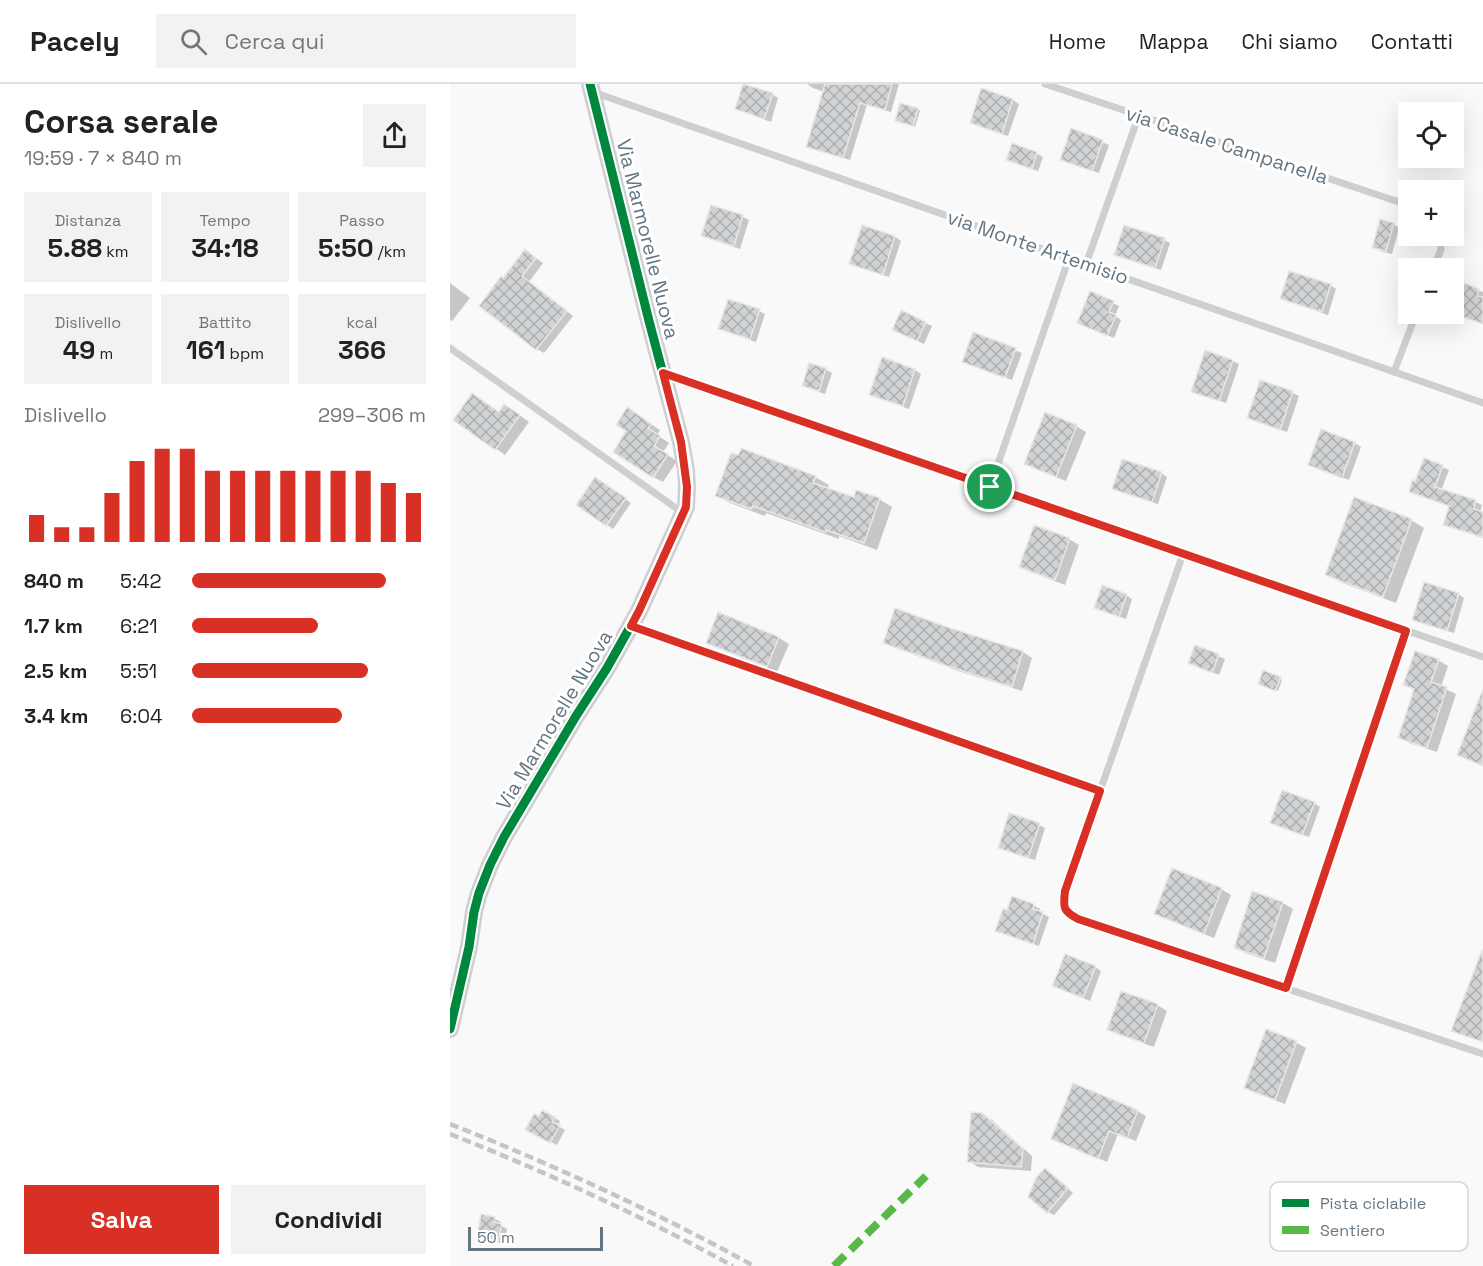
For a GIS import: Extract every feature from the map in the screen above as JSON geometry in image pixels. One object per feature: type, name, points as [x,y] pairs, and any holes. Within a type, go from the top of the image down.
[{"type":"street","name":"Via Marmorelle Nuova","points":[[450,1029],[469,947],[474,912],[490,866],[504,837],[631,626],[686,507],[686,470],[681,442],[591,88]]},
{"type":"lane","name":"via Casale Campanella","points":[[1045,84],[1398,202]]},
{"type":"lane","name":"via Monte Artemisio","points":[[591,88],[1483,403]]},
{"type":"lane","points":[[1086,264],[1139,115]]},
{"type":"lane","points":[[990,487],[1070,258]]},
{"type":"lane","points":[[1394,372],[1412,324]]},
{"type":"lane","points":[[450,348],[684,513]]},
{"type":"lane","points":[[663,373],[1483,657]]},
{"type":"lane","points":[[1184,554],[1065,891],[1063,906],[1067,913],[1483,1054]]},
{"type":"lane","points":[[631,626],[1100,791]]},
{"type":"lane","points":[[1286,988],[1406,631]]},
{"type":"building","points":[[743,84],[773,93],[764,119],[735,109]]},
{"type":"building","points":[[825,84],[892,84],[885,110],[860,103],[843,158],[806,147]]},
{"type":"building","points":[[981,88],[1013,99],[1002,134],[970,123]]},
{"type":"building","points":[[900,103],[918,108],[913,126],[895,121]]},
{"type":"building","points":[[1071,128],[1103,140],[1092,171],[1060,160]]},
{"type":"building","points":[[1012,143],[1037,152],[1032,169],[1006,160]]},
{"type":"building","points":[[711,205],[743,215],[734,246],[701,236]]},
{"type":"building","points":[[1380,219],[1394,223],[1386,251],[1372,248]]},
{"type":"building","points":[[862,225],[895,236],[883,275],[849,264]]},
{"type":"building","points":[[1124,225],[1165,238],[1155,268],[1114,255]]},
{"type":"building","points":[[525,249],[536,258],[522,276],[567,311],[536,350],[479,306]]},
{"type":"building","points":[[1289,271],[1331,284],[1322,312],[1280,299]]},
{"type":"building","points":[[1464,283],[1479,289],[1477,296],[1483,297],[1483,324],[1464,317]]},
{"type":"building","points":[[1090,291],[1114,301],[1109,312],[1116,315],[1107,336],[1077,323]]},
{"type":"building","points":[[728,299],[760,309],[750,339],[718,329]]},
{"type":"building","points":[[901,310],[926,322],[917,341],[892,330]]},
{"type":"building","points":[[973,332],[1016,348],[1005,378],[962,362]]},
{"type":"building","points":[[1205,350],[1233,360],[1219,401],[1191,392]]},
{"type":"building","points":[[882,357],[915,369],[903,406],[869,395]]},
{"type":"building","points":[[809,363],[826,368],[819,391],[802,386]]},
{"type":"building","points":[[1260,380],[1293,391],[1280,430],[1247,418]]},
{"type":"building","points":[[472,393],[499,412],[504,404],[520,415],[495,450],[453,420]]},
{"type":"building","points":[[627,407],[651,424],[648,428],[660,436],[654,446],[668,454],[653,478],[613,452],[626,431],[616,425]]},
{"type":"building","points":[[1045,412],[1077,425],[1056,477],[1024,464]]},
{"type":"building","points":[[1321,429],[1355,442],[1342,478],[1308,465]]},
{"type":"building","points":[[741,448],[816,476],[813,483],[854,497],[856,490],[880,498],[864,543],[826,530],[825,532],[753,506],[751,509],[715,496],[731,453],[738,455]]},
{"type":"building","points":[[1424,458],[1443,465],[1435,487],[1476,500],[1474,509],[1483,512],[1483,537],[1443,525],[1449,506],[1409,492],[1412,480],[1415,481]]},
{"type":"building","points":[[1122,459],[1162,472],[1152,502],[1112,489]]},
{"type":"building","points":[[595,477],[626,498],[606,526],[576,505]]},
{"type":"building","points":[[1354,497],[1412,519],[1383,597],[1325,575]]},
{"type":"building","points":[[1034,525],[1070,538],[1055,580],[1019,567]]},
{"type":"building","points":[[1424,582],[1459,593],[1447,631],[1412,620]]},
{"type":"building","points":[[1102,585],[1127,594],[1119,617],[1094,608]]},
{"type":"building","points":[[895,608],[1023,651],[1012,687],[883,643]]},
{"type":"building","points":[[718,612],[779,637],[767,667],[706,643]]},
{"type":"building","points":[[1195,645],[1219,654],[1212,673],[1188,663]]},
{"type":"building","points":[[1415,651],[1439,659],[1431,682],[1447,687],[1427,748],[1398,738],[1414,689],[1403,685]]},
{"type":"building","points":[[1263,670],[1281,677],[1275,691],[1258,684]]},
{"type":"building","points":[[1483,691],[1483,766],[1457,755]]},
{"type":"building","points":[[1282,790],[1315,802],[1302,835],[1270,823]]},
{"type":"building","points":[[1009,813],[1040,823],[1028,858],[998,848]]},
{"type":"building","points":[[1172,868],[1222,888],[1204,934],[1154,914]]},
{"type":"building","points":[[1252,891],[1283,902],[1264,958],[1234,948]]},
{"type":"building","points":[[1012,896],[1034,904],[1033,909],[1043,912],[1033,944],[995,931],[1003,909],[1007,910]]},
{"type":"building","points":[[1483,950],[1483,1042],[1451,1031]]},
{"type":"building","points":[[1065,954],[1096,966],[1083,998],[1052,986]]},
{"type":"building","points":[[1121,991],[1158,1004],[1144,1043],[1107,1030]]},
{"type":"building","points":[[1266,1029],[1297,1041],[1275,1100],[1244,1088]]},
{"type":"building","points":[[1073,1083],[1138,1110],[1127,1138],[1109,1131],[1098,1159],[1051,1139]]},
{"type":"building","points":[[542,1110],[555,1117],[552,1122],[560,1125],[550,1143],[525,1130],[534,1114],[539,1116]]},
{"type":"building","points":[[971,1112],[982,1113],[1023,1149],[1021,1167],[967,1162]]},
{"type":"building","points":[[1045,1168],[1068,1188],[1047,1213],[1028,1197],[1036,1178]]},
{"type":"building","points":[[481,1214],[495,1217],[494,1222],[502,1224],[498,1241],[477,1236]]},
{"type":"railway","points":[[450,1124],[604,1190],[754,1266]]},
{"type":"railway","points":[[450,1134],[593,1196],[733,1266]]},
{"type":"marked path","points":[[834,1266],[926,1176]]},
{"type":"cycle path","points":[[450,1029],[469,947],[474,912],[490,865],[504,837],[639,611],[686,507],[686,470],[681,442],[590,84]]},
{"type":"route","points":[[663,373],[990,487],[1406,631],[1286,988],[1078,919],[1067,913],[1063,906],[1065,891],[1100,791],[631,626],[686,507],[686,470],[663,373]]}]
